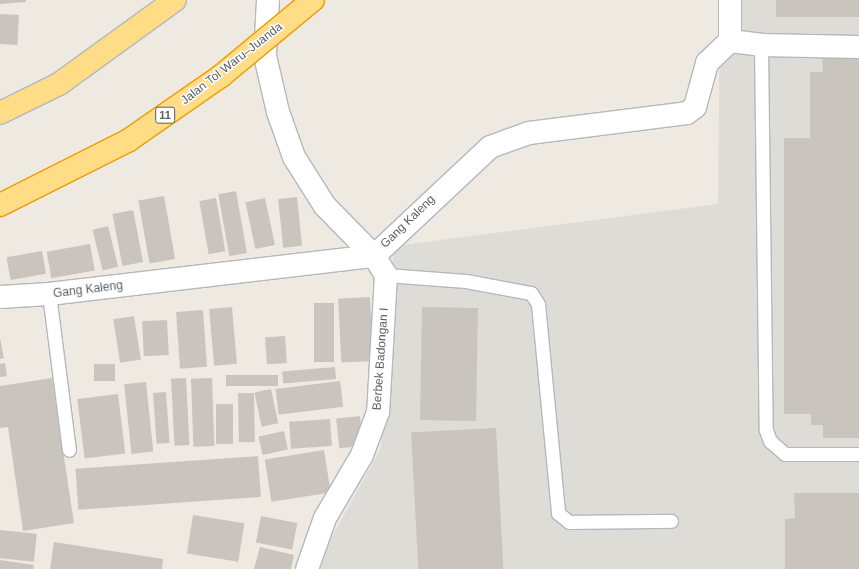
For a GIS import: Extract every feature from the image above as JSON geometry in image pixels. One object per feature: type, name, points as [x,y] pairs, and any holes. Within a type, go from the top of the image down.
[{"type":"highway","points":[[0,113],[59,84],[175,0]]},
{"type":"highway","name":"Jalan Tol Waru–Juanda","points":[[0,205],[129,140],[221,76],[313,0]]},
{"type":"street","points":[[268,0],[265,56],[278,112],[294,157],[324,206],[374,256],[386,275]]},
{"type":"street","points":[[730,0],[730,41],[761,46],[859,47]]},
{"type":"street","name":"Gang Kaleng","points":[[0,297],[49,294],[374,256],[490,147],[529,133],[687,113],[695,107],[707,63],[730,41]]},
{"type":"street","name":"Berbek Badongan I","points":[[307,569],[325,518],[362,455],[378,412],[386,275]]},
{"type":"lane","points":[[761,46],[766,430],[770,441],[785,454],[859,454]]},
{"type":"lane","points":[[386,275],[466,281],[531,293],[538,304],[558,513],[569,522],[671,521]]},
{"type":"lane","points":[[49,294],[69,450]]},
{"type":"shaded area","points":[[720,0],[859,0],[859,569],[314,569],[381,448],[394,246],[718,204]]},
{"type":"building","points":[[0,0],[26,0],[26,2],[0,4]]},
{"type":"building","points":[[776,0],[859,0],[859,17],[776,17]]},
{"type":"building","points":[[0,14],[19,15],[17,45],[0,44]]},
{"type":"building","points":[[822,50],[859,51],[859,438],[823,438],[823,425],[811,425],[811,414],[784,414],[784,138],[810,138],[810,72],[823,72]]},
{"type":"building","points":[[236,191],[247,253],[229,256],[218,194]]},
{"type":"building","points":[[164,196],[175,259],[150,264],[138,201]]},
{"type":"building","points":[[297,197],[302,246],[283,248],[278,199]]},
{"type":"building","points":[[216,198],[225,251],[209,254],[199,201]]},
{"type":"building","points":[[265,198],[275,245],[255,249],[245,202]]},
{"type":"building","points":[[133,210],[143,262],[122,266],[112,214]]},
{"type":"building","points":[[108,226],[118,267],[103,271],[92,230]]},
{"type":"building","points":[[90,244],[95,271],[51,278],[47,252]]},
{"type":"building","points":[[42,251],[46,274],[11,280],[7,257]]},
{"type":"building","points":[[370,297],[373,361],[341,363],[338,299]]},
{"type":"building","points":[[314,303],[334,303],[334,362],[314,362]]},
{"type":"building","points":[[232,307],[237,364],[214,366],[209,309]]},
{"type":"building","points":[[422,307],[478,308],[476,421],[420,420]]},
{"type":"building","points":[[203,310],[207,367],[180,369],[176,312]]},
{"type":"building","points":[[134,316],[141,359],[120,363],[113,319]]},
{"type":"building","points":[[167,320],[169,355],[144,356],[142,321]]},
{"type":"building","points":[[285,336],[287,363],[267,364],[265,337]]},
{"type":"building","points":[[0,338],[4,358],[0,359]]},
{"type":"building","points":[[5,363],[7,376],[0,377],[0,364]]},
{"type":"building","points":[[94,364],[115,364],[115,381],[94,381]]},
{"type":"building","points":[[335,367],[336,379],[283,384],[282,372]]},
{"type":"building","points":[[226,375],[278,375],[278,386],[226,386]]},
{"type":"building","points":[[52,378],[74,523],[23,531],[8,427],[0,428],[0,386]]},
{"type":"building","points":[[186,378],[190,445],[175,446],[171,379]]},
{"type":"building","points":[[212,378],[214,446],[193,447],[191,379]]},
{"type":"building","points":[[340,381],[343,407],[279,415],[275,389]]},
{"type":"building","points":[[146,382],[153,452],[131,454],[124,384]]},
{"type":"building","points":[[271,389],[278,423],[262,427],[254,393]]},
{"type":"building","points":[[166,392],[170,443],[157,444],[153,393]]},
{"type":"building","points":[[238,393],[254,393],[255,442],[239,442]]},
{"type":"building","points":[[118,394],[125,454],[85,459],[77,399]]},
{"type":"building","points":[[216,404],[233,404],[233,444],[216,444]]},
{"type":"building","points":[[360,416],[363,446],[339,448],[336,419]]},
{"type":"building","points":[[330,419],[332,446],[291,449],[289,422]]},
{"type":"building","points":[[496,428],[503,569],[418,569],[411,432]]},
{"type":"building","points":[[284,431],[288,450],[263,455],[259,436]]},
{"type":"building","points":[[324,450],[331,492],[271,502],[265,459]]},
{"type":"building","points":[[258,456],[261,497],[78,510],[75,469]]},
{"type":"building","points":[[794,493],[859,493],[859,569],[785,569],[785,519],[795,518]]},
{"type":"building","points":[[193,515],[244,523],[238,562],[187,554]]},
{"type":"building","points":[[261,516],[297,523],[292,550],[256,543]]},
{"type":"building","points":[[0,530],[37,534],[34,562],[0,558]]},
{"type":"building","points":[[54,542],[163,559],[162,569],[50,569]]},
{"type":"building","points":[[260,547],[294,555],[291,569],[254,569]]},
{"type":"building","points":[[0,560],[34,565],[33,569],[0,569]]}]
